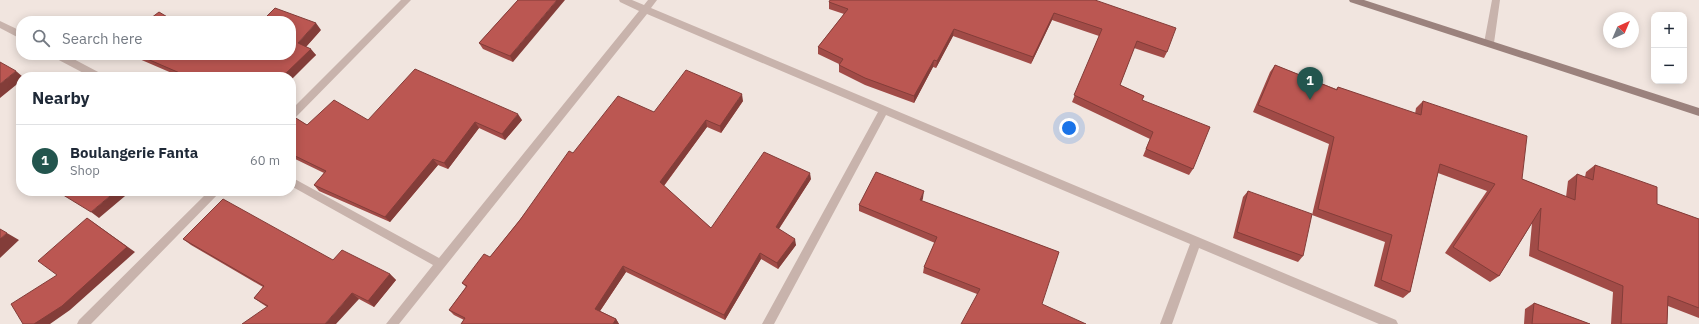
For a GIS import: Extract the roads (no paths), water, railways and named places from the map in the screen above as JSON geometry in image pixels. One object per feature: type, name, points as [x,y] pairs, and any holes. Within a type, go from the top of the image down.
[{"type":"street","points":[[296,111],[407,0]]},
{"type":"street","points":[[623,0],[1392,324]]},
{"type":"street","points":[[392,324],[653,0]]},
{"type":"street","points":[[1353,0],[1699,112]]},
{"type":"street","points":[[1489,43],[1496,0]]},
{"type":"street","points":[[0,24],[16,32]]},
{"type":"street","points":[[67,60],[90,72]]},
{"type":"street","points":[[768,324],[884,110]]},
{"type":"street","points":[[296,184],[440,264]]},
{"type":"street","points":[[83,324],[211,196]]},
{"type":"street","points":[[1166,324],[1196,242]]},
{"type":"place","name":"Boulangerie Fanta","points":[[1310,100]]}]
